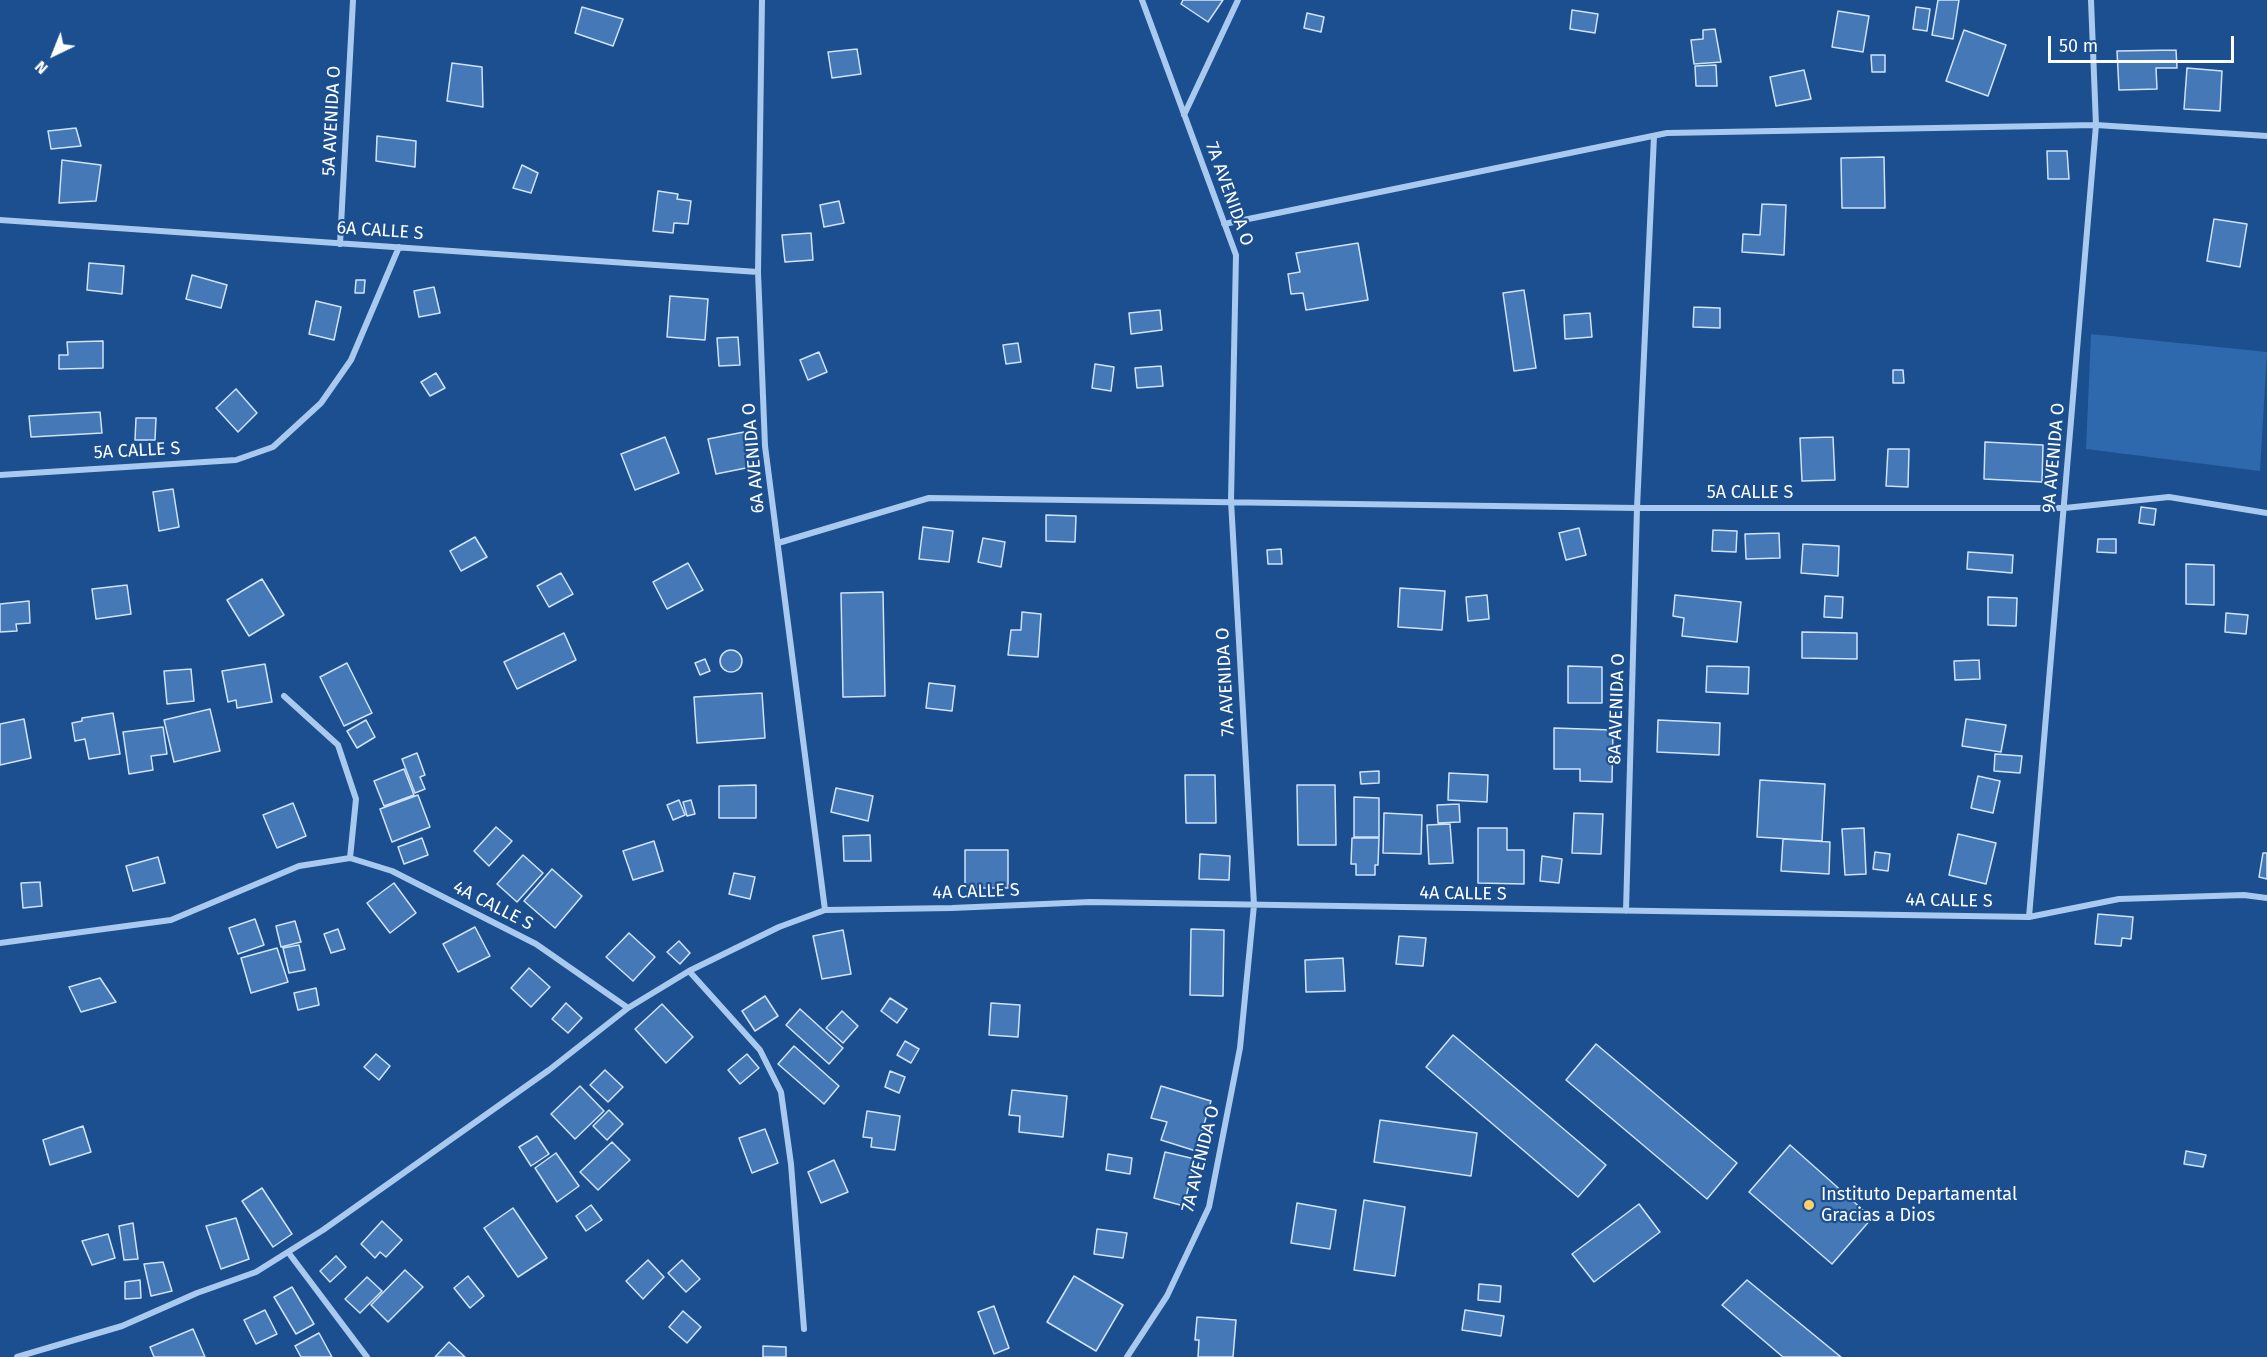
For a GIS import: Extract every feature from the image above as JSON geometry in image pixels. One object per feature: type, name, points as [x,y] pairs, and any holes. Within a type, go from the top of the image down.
[{"type":"street","name":"5A AVENIDA O","points":[[340,244],[353,0]]},
{"type":"street","name":"6A AVENIDA O","points":[[762,0],[758,272],[765,446],[825,910]]},
{"type":"street","name":"7A AVENIDA O","points":[[1126,1357],[1167,1296],[1209,1207],[1240,1048],[1254,905],[1231,501],[1236,255],[1142,0]]},
{"type":"street","points":[[1184,115],[1238,0]]},
{"type":"street","name":"9A AVENIDA O","points":[[2029,917],[2096,125],[2091,0]]},
{"type":"street","points":[[1224,224],[1653,136],[1679,133],[2096,125],[2267,136]]},
{"type":"street","name":"8A AVENIDA O","points":[[1626,911],[1637,508],[1653,136]]},
{"type":"street","name":"6A CALLE S","points":[[0,220],[758,272]]},
{"type":"street","name":"5A CALLE S","points":[[0,475],[236,460],[273,447],[321,403],[351,360],[399,247]]},
{"type":"street","name":"5A CALLE S","points":[[777,543],[929,498],[1637,508],[2065,508],[2169,497],[2267,513]]},
{"type":"street","points":[[284,696],[338,745],[356,800],[351,858]]},
{"type":"street","name":"4A CALLE S","points":[[0,943],[171,920],[299,866],[351,858],[392,871],[536,945],[628,1008],[689,971],[779,927],[825,910],[952,908],[1090,902],[2029,917],[2119,899],[2244,895],[2267,898]]},
{"type":"street","points":[[689,971],[760,1050],[781,1092],[791,1164],[804,1329]]},
{"type":"street","points":[[17,1357],[122,1326],[197,1293],[256,1272],[549,1070],[628,1008]]},
{"type":"street","points":[[288,1252],[367,1357]]},
{"type":"shaded area","points":[[2091,334],[2267,352],[2260,471],[2086,449]]},
{"type":"building","points":[[1183,0],[1223,0],[1208,22],[1181,4]]},
{"type":"building","points":[[1938,0],[1959,0],[1953,39],[1932,35]]},
{"type":"building","points":[[582,7],[623,19],[613,46],[575,33]]},
{"type":"building","points":[[1916,7],[1930,9],[1927,31],[1913,29]]},
{"type":"building","points":[[1572,10],[1598,14],[1595,33],[1570,29]]},
{"type":"building","points":[[1838,11],[1869,16],[1863,52],[1832,47]]},
{"type":"building","points":[[1307,13],[1324,17],[1321,32],[1304,28]]},
{"type":"building","points":[[1715,29],[1721,62],[1694,64],[1691,40],[1703,39],[1703,30]]},
{"type":"building","points":[[1964,30],[2006,45],[1988,96],[1946,81]]},
{"type":"building","points":[[857,49],[861,74],[832,78],[828,52]]},
{"type":"building","points":[[2176,50],[2177,68],[2156,68],[2157,89],[2119,90],[2117,51]]},
{"type":"building","points":[[1871,55],[1885,55],[1885,72],[1872,72]]},
{"type":"building","points":[[452,63],[482,67],[483,107],[447,101]]},
{"type":"building","points":[[1716,65],[1717,86],[1696,86],[1695,66]]},
{"type":"building","points":[[2187,68],[2222,71],[2220,111],[2184,109]]},
{"type":"building","points":[[1804,70],[1811,99],[1776,106],[1770,77]]},
{"type":"building","points":[[76,128],[81,146],[51,149],[48,131]]},
{"type":"building","points":[[377,136],[416,141],[415,167],[376,161]]},
{"type":"building","points":[[2047,151],[2067,151],[2069,179],[2048,179]]},
{"type":"building","points":[[1884,157],[1885,208],[1842,208],[1841,158]]},
{"type":"building","points":[[62,160],[101,165],[96,201],[59,203]]},
{"type":"building","points":[[522,165],[538,173],[531,193],[513,188]]},
{"type":"building","points":[[658,191],[678,194],[677,199],[691,201],[688,224],[674,223],[673,233],[653,231]]},
{"type":"building","points":[[839,201],[844,223],[824,227],[820,205]]},
{"type":"building","points":[[1762,204],[1786,205],[1784,255],[1742,252],[1743,234],[1760,235]]},
{"type":"building","points":[[2214,219],[2247,224],[2240,267],[2207,261]]},
{"type":"building","points":[[811,233],[813,260],[785,262],[782,235]]},
{"type":"building","points":[[1358,243],[1368,300],[1306,310],[1303,293],[1291,294],[1288,274],[1300,272],[1296,253]]},
{"type":"building","points":[[89,263],[124,266],[122,294],[87,290]]},
{"type":"building","points":[[192,275],[227,285],[221,308],[186,299]]},
{"type":"building","points":[[356,280],[365,280],[364,293],[355,293]]},
{"type":"building","points":[[434,287],[440,313],[419,317],[414,291]]},
{"type":"building","points":[[1524,290],[1536,368],[1514,371],[1503,293]]},
{"type":"building","points":[[670,296],[708,299],[705,340],[667,337]]},
{"type":"building","points":[[316,301],[341,307],[334,340],[309,334]]},
{"type":"building","points":[[1694,307],[1720,308],[1720,328],[1693,327]]},
{"type":"building","points":[[1160,310],[1162,330],[1131,334],[1129,313]]},
{"type":"building","points":[[1590,313],[1592,337],[1565,339],[1564,315]]},
{"type":"building","points":[[738,337],[740,365],[719,366],[717,338]]},
{"type":"building","points":[[103,341],[103,368],[59,369],[59,355],[68,355],[67,342]]},
{"type":"building","points":[[1018,343],[1021,362],[1006,364],[1003,345]]},
{"type":"building","points":[[819,352],[827,372],[808,380],[800,360]]},
{"type":"building","points":[[1095,364],[1114,367],[1111,391],[1092,388]]},
{"type":"building","points":[[1161,366],[1163,386],[1137,388],[1135,368]]},
{"type":"building","points":[[1893,370],[1903,370],[1904,383],[1893,383]]},
{"type":"building","points":[[436,373],[445,388],[430,396],[421,382]]},
{"type":"building","points":[[236,389],[257,413],[238,432],[216,408]]},
{"type":"building","points":[[100,412],[102,433],[31,437],[29,416]]},
{"type":"building","points":[[136,418],[156,418],[155,440],[135,440]]},
{"type":"building","points":[[744,432],[751,467],[716,474],[708,439]]},
{"type":"building","points":[[665,437],[679,473],[635,490],[621,454]]},
{"type":"building","points":[[1833,437],[1835,480],[1802,481],[1800,438]]},
{"type":"building","points":[[1985,442],[2043,445],[2042,482],[1984,479]]},
{"type":"building","points":[[1888,449],[1909,449],[1908,487],[1886,486]]},
{"type":"building","points":[[173,489],[179,527],[159,531],[153,492]]},
{"type":"building","points":[[2141,507],[2156,509],[2154,525],[2139,523]]},
{"type":"building","points":[[1046,515],[1076,516],[1075,542],[1046,541]]},
{"type":"building","points":[[923,527],[953,531],[949,562],[919,559]]},
{"type":"building","points":[[1579,528],[1586,555],[1566,560],[1559,533]]},
{"type":"building","points":[[1713,530],[1737,531],[1736,552],[1712,551]]},
{"type":"building","points":[[1779,533],[1780,558],[1746,559],[1745,534]]},
{"type":"building","points":[[475,537],[487,557],[461,571],[450,551]]},
{"type":"building","points":[[983,538],[1005,542],[1001,567],[978,562]]},
{"type":"building","points":[[2098,539],[2116,539],[2116,553],[2097,552]]},
{"type":"building","points":[[1803,544],[1839,546],[1838,576],[1801,573]]},
{"type":"building","points":[[1281,549],[1282,564],[1268,564],[1267,550]]},
{"type":"building","points":[[1968,552],[2013,555],[2012,573],[1967,569]]},
{"type":"building","points":[[688,563],[703,590],[667,609],[653,582]]},
{"type":"building","points":[[2186,564],[2214,565],[2214,605],[2186,604]]},
{"type":"building","points":[[561,573],[573,594],[549,607],[537,586]]},
{"type":"building","points":[[262,579],[284,615],[249,636],[227,600]]},
{"type":"building","points":[[127,585],[131,614],[96,619],[92,589]]},
{"type":"building","points":[[1400,588],[1445,591],[1442,630],[1398,627]]},
{"type":"building","points":[[883,592],[885,696],[843,697],[841,593]]},
{"type":"building","points":[[1487,595],[1489,619],[1468,621],[1466,597]]},
{"type":"building","points":[[1675,595],[1741,602],[1737,642],[1682,636],[1684,618],[1673,616]]},
{"type":"building","points":[[1825,596],[1843,597],[1842,618],[1824,617]]},
{"type":"building","points":[[1988,597],[2017,598],[2016,626],[1988,625]]},
{"type":"building","points":[[29,601],[30,623],[16,624],[17,631],[0,632],[0,604]]},
{"type":"building","points":[[1022,612],[1041,614],[1038,657],[1008,655],[1011,630],[1021,630]]},
{"type":"building","points":[[2226,613],[2248,615],[2246,634],[2225,632]]},
{"type":"building","points":[[1802,632],[1857,633],[1857,659],[1802,658]]},
{"type":"building","points":[[564,633],[576,660],[517,689],[504,662]]},
{"type":"building","points":[[731,650],[739,653],[742,661],[739,669],[731,672],[723,669],[720,661],[723,653]]},
{"type":"building","points":[[705,659],[710,671],[700,675],[695,663]]},
{"type":"building","points":[[1979,660],[1980,679],[1955,680],[1954,661]]},
{"type":"building","points":[[347,663],[372,713],[344,726],[320,677]]},
{"type":"building","points":[[265,664],[272,702],[237,708],[236,700],[228,702],[222,671]]},
{"type":"building","points":[[1568,666],[1602,667],[1602,703],[1568,703]]},
{"type":"building","points":[[1707,666],[1749,667],[1748,694],[1706,692]]},
{"type":"building","points":[[191,669],[194,701],[167,704],[164,671]]},
{"type":"building","points":[[929,683],[955,686],[952,711],[926,708]]},
{"type":"building","points":[[762,693],[765,738],[697,743],[694,697]]},
{"type":"building","points":[[210,709],[220,751],[174,762],[164,720]]},
{"type":"building","points":[[113,713],[120,754],[89,759],[85,739],[75,741],[72,723],[82,721],[82,718]]},
{"type":"building","points":[[24,719],[31,758],[0,765],[0,724]]},
{"type":"building","points":[[1966,719],[2006,725],[2001,752],[1962,746]]},
{"type":"building","points":[[366,720],[375,737],[357,748],[347,731]]},
{"type":"building","points":[[1658,720],[1720,723],[1719,755],[1657,752]]},
{"type":"building","points":[[163,727],[167,754],[151,756],[153,770],[129,774],[123,732]]},
{"type":"building","points":[[1554,728],[1613,730],[1612,782],[1580,781],[1580,769],[1554,769]]},
{"type":"building","points":[[417,753],[425,775],[420,777],[425,789],[415,793],[402,759]]},
{"type":"building","points":[[1995,754],[2022,756],[2020,773],[1994,771]]},
{"type":"building","points":[[404,769],[414,795],[384,806],[374,781]]},
{"type":"building","points":[[1379,771],[1379,783],[1361,784],[1360,772]]},
{"type":"building","points":[[1449,773],[1488,775],[1487,802],[1448,800]]},
{"type":"building","points":[[1185,775],[1215,775],[1216,823],[1186,823]]},
{"type":"building","points":[[1978,776],[2000,781],[1993,813],[1971,808]]},
{"type":"building","points":[[1760,780],[1825,784],[1822,841],[1757,837]]},
{"type":"building","points":[[756,785],[756,818],[719,818],[719,786]]},
{"type":"building","points":[[1297,785],[1335,785],[1336,845],[1298,845]]},
{"type":"building","points":[[836,788],[873,796],[868,821],[831,812]]},
{"type":"building","points":[[418,795],[430,827],[392,842],[380,809]]},
{"type":"building","points":[[1354,797],[1379,798],[1379,837],[1354,837]]},
{"type":"building","points":[[679,800],[685,815],[673,820],[667,805]]},
{"type":"building","points":[[691,800],[695,814],[687,816],[683,802]]},
{"type":"building","points":[[293,803],[306,836],[277,848],[263,815]]},
{"type":"building","points":[[1459,804],[1460,822],[1438,823],[1437,805]]},
{"type":"building","points":[[1384,813],[1422,815],[1421,854],[1383,853]]},
{"type":"building","points":[[1574,813],[1603,814],[1601,854],[1572,853]]},
{"type":"building","points":[[1450,824],[1453,863],[1429,864],[1427,825]]},
{"type":"building","points":[[496,827],[512,841],[489,866],[474,851]]},
{"type":"building","points":[[1478,828],[1507,828],[1507,850],[1524,850],[1524,884],[1478,883]]},
{"type":"building","points":[[1864,828],[1866,874],[1845,875],[1842,829]]},
{"type":"building","points":[[1958,834],[1996,843],[1986,884],[1949,875]]},
{"type":"building","points":[[870,835],[871,861],[844,861],[843,836]]},
{"type":"building","points":[[422,838],[428,855],[404,864],[398,847]]},
{"type":"building","points":[[1352,838],[1379,838],[1378,865],[1375,865],[1375,875],[1356,875],[1356,864],[1351,864]]},
{"type":"building","points":[[1783,839],[1830,842],[1829,874],[1781,871]]},
{"type":"building","points":[[654,841],[663,871],[633,880],[623,851]]},
{"type":"building","points":[[965,850],[1008,850],[1008,888],[965,888]]},
{"type":"building","points":[[1875,852],[1890,854],[1888,871],[1873,869]]},
{"type":"building","points":[[2263,853],[2267,853],[2267,879],[2259,877]]},
{"type":"building","points":[[1200,854],[1230,856],[1229,880],[1199,879]]},
{"type":"building","points":[[523,855],[543,873],[517,902],[497,884]]},
{"type":"building","points":[[1542,856],[1562,859],[1559,883],[1540,881]]},
{"type":"building","points":[[158,857],[165,883],[133,891],[126,866]]},
{"type":"building","points":[[552,869],[582,896],[555,928],[524,901]]},
{"type":"building","points":[[734,873],[755,877],[750,899],[729,894]]},
{"type":"building","points":[[40,882],[42,906],[23,908],[21,883]]},
{"type":"building","points":[[394,883],[416,913],[390,933],[367,903]]},
{"type":"building","points":[[2098,914],[2133,917],[2131,939],[2122,938],[2121,946],[2095,944]]},
{"type":"building","points":[[255,919],[264,945],[238,954],[229,928]]},
{"type":"building","points":[[295,921],[301,942],[281,947],[276,926]]},
{"type":"building","points":[[475,927],[490,956],[458,972],[443,944]]},
{"type":"building","points":[[338,929],[345,949],[331,953],[324,934]]},
{"type":"building","points":[[1191,929],[1224,930],[1223,996],[1190,995]]},
{"type":"building","points":[[843,930],[851,974],[822,979],[813,936]]},
{"type":"building","points":[[629,933],[655,957],[633,981],[606,957]]},
{"type":"building","points":[[1399,936],[1426,938],[1423,966],[1396,964]]},
{"type":"building","points":[[679,941],[690,953],[680,964],[667,952]]},
{"type":"building","points":[[299,945],[305,970],[289,973],[283,948]]},
{"type":"building","points":[[277,948],[288,982],[251,993],[241,958]]},
{"type":"building","points":[[1343,958],[1345,991],[1306,992],[1305,960]]},
{"type":"building","points":[[529,968],[550,987],[531,1007],[511,988]]},
{"type":"building","points":[[100,978],[116,1002],[81,1012],[69,987]]},
{"type":"building","points":[[316,988],[319,1005],[298,1010],[294,993]]},
{"type":"building","points":[[765,996],[778,1016],[755,1031],[742,1011]]},
{"type":"building","points":[[890,998],[907,1009],[897,1023],[881,1011]]},
{"type":"building","points":[[566,1003],[582,1018],[568,1033],[552,1019]]},
{"type":"building","points":[[991,1003],[1020,1005],[1018,1037],[989,1035]]},
{"type":"building","points":[[662,1004],[693,1037],[666,1063],[635,1029]]},
{"type":"building","points":[[800,1009],[843,1048],[829,1064],[786,1025]]},
{"type":"building","points":[[842,1011],[858,1026],[843,1043],[826,1028]]},
{"type":"building","points":[[1453,1035],[1606,1165],[1578,1197],[1426,1067]]},
{"type":"building","points":[[905,1041],[919,1049],[911,1063],[897,1055]]},
{"type":"building","points":[[1596,1044],[1737,1163],[1707,1199],[1566,1080]]},
{"type":"building","points":[[794,1046],[839,1086],[824,1104],[778,1064]]},
{"type":"building","points":[[376,1054],[390,1066],[379,1080],[364,1067]]},
{"type":"building","points":[[747,1054],[759,1068],[740,1084],[728,1070]]},
{"type":"building","points":[[605,1070],[623,1087],[608,1102],[590,1085]]},
{"type":"building","points":[[890,1071],[905,1077],[899,1093],[885,1087]]},
{"type":"building","points":[[580,1086],[604,1111],[575,1139],[551,1114]]},
{"type":"building","points":[[1161,1086],[1211,1101],[1196,1151],[1161,1140],[1167,1122],[1151,1118]]},
{"type":"building","points":[[1012,1090],[1067,1096],[1063,1137],[1019,1132],[1020,1116],[1009,1115]]},
{"type":"building","points":[[609,1110],[623,1124],[607,1140],[593,1126]]},
{"type":"building","points":[[867,1111],[900,1116],[895,1150],[871,1147],[872,1138],[863,1137]]},
{"type":"building","points":[[1380,1120],[1477,1133],[1471,1176],[1374,1162]]},
{"type":"building","points":[[83,1126],[91,1152],[50,1165],[43,1140]]},
{"type":"building","points":[[765,1129],[778,1163],[752,1173],[739,1138]]},
{"type":"building","points":[[537,1136],[549,1154],[531,1166],[519,1147]]},
{"type":"building","points":[[612,1142],[630,1160],[598,1190],[580,1172]]},
{"type":"building","points":[[1790,1145],[1872,1218],[1832,1264],[1749,1192]]},
{"type":"building","points":[[2186,1151],[2206,1155],[2203,1167],[2184,1164]]},
{"type":"building","points":[[1165,1152],[1195,1159],[1184,1206],[1154,1198]]},
{"type":"building","points":[[556,1153],[579,1186],[557,1202],[535,1168]]},
{"type":"building","points":[[1108,1154],[1132,1158],[1130,1174],[1106,1170]]},
{"type":"building","points":[[834,1160],[848,1192],[821,1203],[808,1172]]},
{"type":"building","points":[[262,1188],[292,1234],[273,1247],[242,1201]]},
{"type":"building","points":[[1364,1200],[1405,1207],[1395,1276],[1354,1270]]},
{"type":"building","points":[[1297,1203],[1336,1210],[1330,1249],[1291,1243]]},
{"type":"building","points":[[1639,1204],[1660,1232],[1594,1282],[1572,1254]]},
{"type":"building","points":[[591,1205],[602,1220],[586,1231],[576,1216]]},
{"type":"building","points":[[513,1208],[547,1258],[518,1277],[484,1228]]},
{"type":"building","points":[[236,1218],[249,1259],[221,1269],[206,1226]]},
{"type":"building","points":[[382,1221],[402,1240],[386,1257],[380,1252],[375,1258],[361,1244]]},
{"type":"building","points":[[133,1223],[138,1259],[124,1260],[119,1226]]},
{"type":"building","points":[[1097,1229],[1127,1233],[1123,1258],[1094,1254]]},
{"type":"building","points":[[108,1234],[115,1258],[92,1265],[82,1241]]},
{"type":"building","points":[[336,1256],[346,1267],[330,1282],[320,1271]]},
{"type":"building","points":[[648,1260],[664,1277],[643,1299],[626,1281]]},
{"type":"building","points":[[682,1260],[700,1279],[686,1292],[668,1273]]},
{"type":"building","points":[[163,1262],[172,1291],[151,1296],[144,1264]]},
{"type":"building","points":[[405,1270],[423,1287],[388,1322],[371,1305]]},
{"type":"building","points":[[468,1276],[484,1296],[470,1308],[454,1288]]},
{"type":"building","points":[[1074,1276],[1123,1305],[1096,1351],[1047,1322]]},
{"type":"building","points":[[367,1277],[382,1291],[360,1313],[345,1299]]},
{"type":"building","points":[[140,1280],[141,1298],[125,1299],[125,1282]]},
{"type":"building","points":[[1747,1280],[1841,1357],[1783,1357],[1722,1305]]},
{"type":"building","points":[[1479,1284],[1501,1286],[1500,1302],[1478,1300]]},
{"type":"building","points":[[292,1287],[314,1324],[296,1334],[274,1297]]},
{"type":"building","points":[[994,1306],[1009,1348],[994,1354],[978,1312]]},
{"type":"building","points":[[265,1310],[277,1334],[256,1344],[244,1320]]},
{"type":"building","points":[[1465,1310],[1504,1316],[1501,1336],[1462,1330]]},
{"type":"building","points":[[683,1311],[701,1327],[687,1343],[669,1327]]},
{"type":"building","points":[[1197,1317],[1236,1320],[1233,1357],[1198,1357],[1199,1340],[1195,1340]]},
{"type":"building","points":[[193,1329],[205,1357],[154,1357],[150,1347]]},
{"type":"building","points":[[319,1333],[332,1357],[301,1357],[295,1346]]},
{"type":"building","points":[[449,1342],[465,1357],[435,1357]]},
{"type":"building","points":[[763,1346],[786,1347],[786,1357],[763,1357]]},
{"type":"place","name":"Instituto Departamental Gracias a Dios","points":[[1809,1205]]}]
